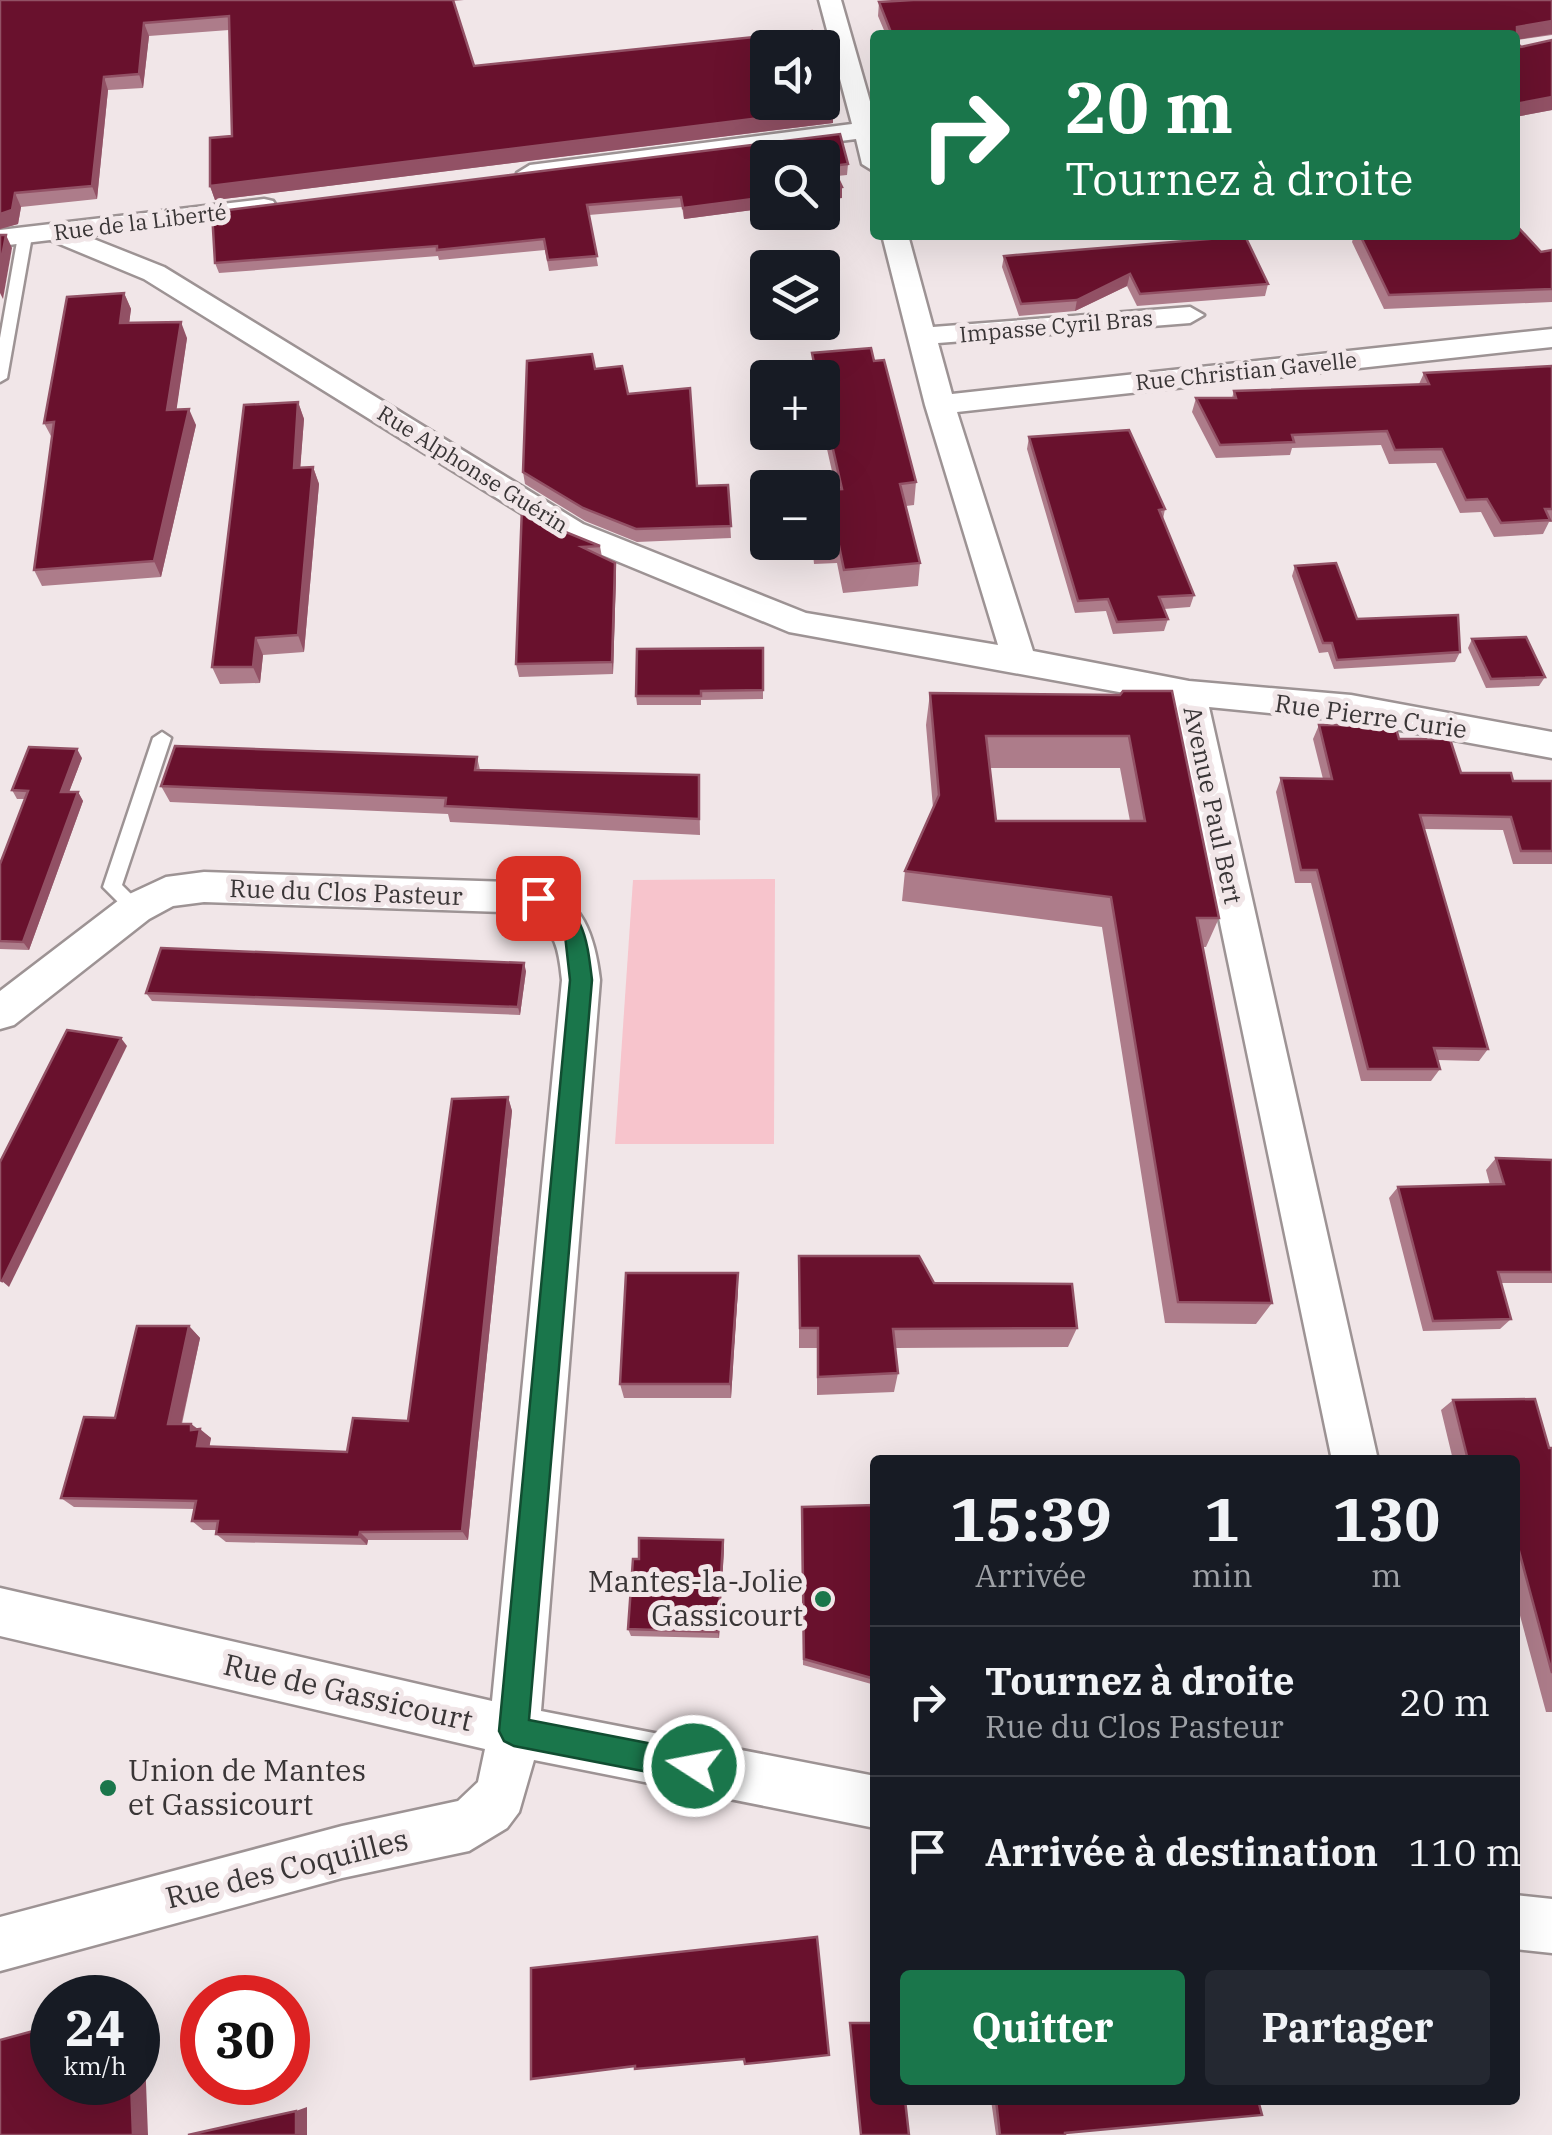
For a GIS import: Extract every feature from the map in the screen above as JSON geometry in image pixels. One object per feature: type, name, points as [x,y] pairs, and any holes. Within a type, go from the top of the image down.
[{"type":"street","points":[[511,175],[870,129],[830,0]]},
{"type":"street","name":"Rue de la Liberté","points":[[12,237],[294,203]]},
{"type":"street","points":[[126,260],[170,218]]},
{"type":"street","name":"Rue Alphonse Guérin","points":[[54,232],[126,260],[267,340],[572,531],[800,624],[1020,660]]},
{"type":"street","points":[[895,240],[940,405],[1020,660]]},
{"type":"street","name":"Impasse Cyril Bras","points":[[922,336],[1190,315]]},
{"type":"street","name":"Rue Christian Gavelle","points":[[940,405],[1552,338]]},
{"type":"street","name":"Avenue Paul Bert","points":[[1020,660],[1189,693],[1354,1455]]},
{"type":"street","name":"Rue Pierre Curie","points":[[1189,693],[1351,708],[1552,745]]},
{"type":"street","name":"Rue du Clos Pasteur","points":[[0,1013],[136,908],[166,892],[204,887],[538,898],[560,913],[576,932],[581,980],[514,1731]]},
{"type":"street","name":"Rue de Gassicourt","points":[[0,1612],[514,1731],[870,1801]]},
{"type":"street","name":"Rue des Coquilles","points":[[0,1944],[342,1852],[469,1825],[502,1794],[514,1731]]},
{"type":"street","points":[[1520,1923],[1552,1927]]},
{"type":"lane","points":[[0,378],[12,237]]},
{"type":"lane","points":[[136,908],[112,887],[162,738]]},
{"type":"shaded area","points":[[775,879],[774,1144],[615,1144],[633,880]]},
{"type":"building","points":[[0,0],[453,0],[474,66],[750,37],[750,119],[210,186],[210,138],[232,136],[229,16],[144,23],[139,74],[104,77],[92,186],[15,193],[12,210],[0,214]]},
{"type":"building","points":[[1552,0],[1552,21],[1517,30],[890,30],[879,2]]},
{"type":"building","points":[[1552,40],[1552,97],[1520,103],[1520,46]]},
{"type":"building","points":[[840,134],[848,164],[840,165],[840,140],[792,140]]},
{"type":"building","points":[[750,145],[750,199],[683,208],[681,197],[587,205],[597,256],[548,260],[544,239],[437,250],[437,246],[215,263],[212,212]]},
{"type":"building","points":[[1520,229],[1541,252],[1552,250],[1552,289],[1389,295],[1362,240],[1520,240]]},
{"type":"building","points":[[0,235],[6,235],[0,267]]},
{"type":"building","points":[[1197,240],[1247,240],[1268,284],[1140,294],[1130,274],[1077,300],[1021,304],[1004,256]]},
{"type":"building","points":[[124,293],[120,323],[181,322],[167,410],[189,409],[154,561],[34,570],[54,422],[44,423],[67,297]]},
{"type":"building","points":[[871,348],[874,361],[884,360],[916,482],[900,484],[920,563],[844,570],[840,551],[842,489],[833,450],[840,450],[840,360],[813,360],[812,353]]},
{"type":"building","points":[[592,354],[595,369],[622,366],[628,394],[690,388],[697,486],[728,485],[731,526],[636,529],[583,508],[523,472],[527,361]]},
{"type":"building","points":[[1552,366],[1552,509],[1545,509],[1550,520],[1501,523],[1487,499],[1466,500],[1442,449],[1395,450],[1387,431],[1292,435],[1294,442],[1220,445],[1196,398],[1236,398],[1234,391],[1429,384],[1424,373]]},
{"type":"building","points":[[298,402],[294,468],[313,467],[298,635],[256,638],[253,667],[212,667],[244,405]]},
{"type":"building","points":[[1129,430],[1165,509],[1159,510],[1194,595],[1159,597],[1168,619],[1117,622],[1108,599],[1078,601],[1029,437]]},
{"type":"building","points":[[522,507],[558,529],[600,546],[582,547],[615,563],[612,662],[516,664]]},
{"type":"building","points":[[1336,563],[1357,619],[1458,615],[1460,652],[1337,660],[1332,643],[1323,643],[1295,566]]},
{"type":"building","points":[[1526,637],[1545,677],[1491,679],[1472,639]]},
{"type":"building","points":[[763,648],[763,690],[701,691],[701,696],[636,696],[637,649]]},
{"type":"building","points":[[1123,691],[1172,691],[1219,918],[1197,918],[1272,1303],[1178,1302],[1111,897],[905,871],[939,795],[930,693],[1120,695]],"holes":[[[986,736],[1129,736],[1145,821],[996,821]]]},
{"type":"building","points":[[1319,725],[1395,725],[1399,739],[1450,739],[1461,773],[1511,773],[1513,781],[1552,781],[1552,851],[1521,851],[1511,817],[1420,815],[1488,1049],[1434,1048],[1440,1069],[1368,1069],[1317,870],[1301,870],[1281,778],[1332,779]]},
{"type":"building","points":[[175,746],[477,757],[475,770],[699,775],[699,819],[445,806],[446,798],[161,786]]},
{"type":"building","points":[[29,747],[77,749],[61,792],[78,792],[23,942],[0,941],[0,864],[28,791],[12,790]]},
{"type":"building","points":[[161,948],[524,963],[518,1007],[146,993]]},
{"type":"building","points":[[67,1030],[121,1038],[2,1281],[0,1162]]},
{"type":"building","points":[[508,1097],[462,1531],[360,1532],[359,1537],[216,1534],[218,1521],[192,1521],[196,1501],[61,1498],[84,1417],[115,1418],[137,1326],[189,1326],[168,1424],[191,1424],[191,1430],[200,1429],[197,1446],[347,1452],[353,1418],[408,1421],[452,1099]]},
{"type":"building","points":[[1496,1158],[1552,1160],[1552,1272],[1498,1272],[1511,1319],[1433,1321],[1398,1187],[1504,1184]]},
{"type":"building","points":[[799,1256],[919,1256],[934,1283],[1072,1284],[1077,1328],[893,1329],[898,1373],[818,1377],[818,1328],[800,1328]]},
{"type":"building","points":[[626,1273],[738,1273],[730,1384],[620,1384]]},
{"type":"building","points":[[1535,1399],[1552,1448],[1552,1673],[1520,1555],[1520,1455],[1467,1455],[1453,1400]]},
{"type":"building","points":[[870,1505],[870,1678],[804,1659],[802,1507]]},
{"type":"building","points":[[639,1538],[723,1540],[718,1632],[628,1629],[633,1559],[639,1559]]},
{"type":"building","points":[[817,1937],[829,2055],[745,2064],[744,2059],[635,2066],[531,2079],[531,1968]]},
{"type":"building","points":[[850,2023],[870,2023],[870,2105],[906,2105],[909,2135],[861,2135]]},
{"type":"building","points":[[30,2032],[30,2105],[132,2105],[133,2135],[0,2135],[0,2040]]},
{"type":"building","points":[[997,2105],[1259,2105],[1262,2115],[1065,2135],[1000,2135]]},
{"type":"building","points":[[296,2111],[296,2135],[188,2135]]},
{"type":"place","name":"Mantes-la-Jolie Gassicourt","points":[[823,1599]]},
{"type":"place","name":"Union de Mantes et Gassicourt","points":[[108,1788]]},
{"type":"route","points":[[538,898],[560,913],[576,932],[581,980],[514,1731],[694,1766]]}]
